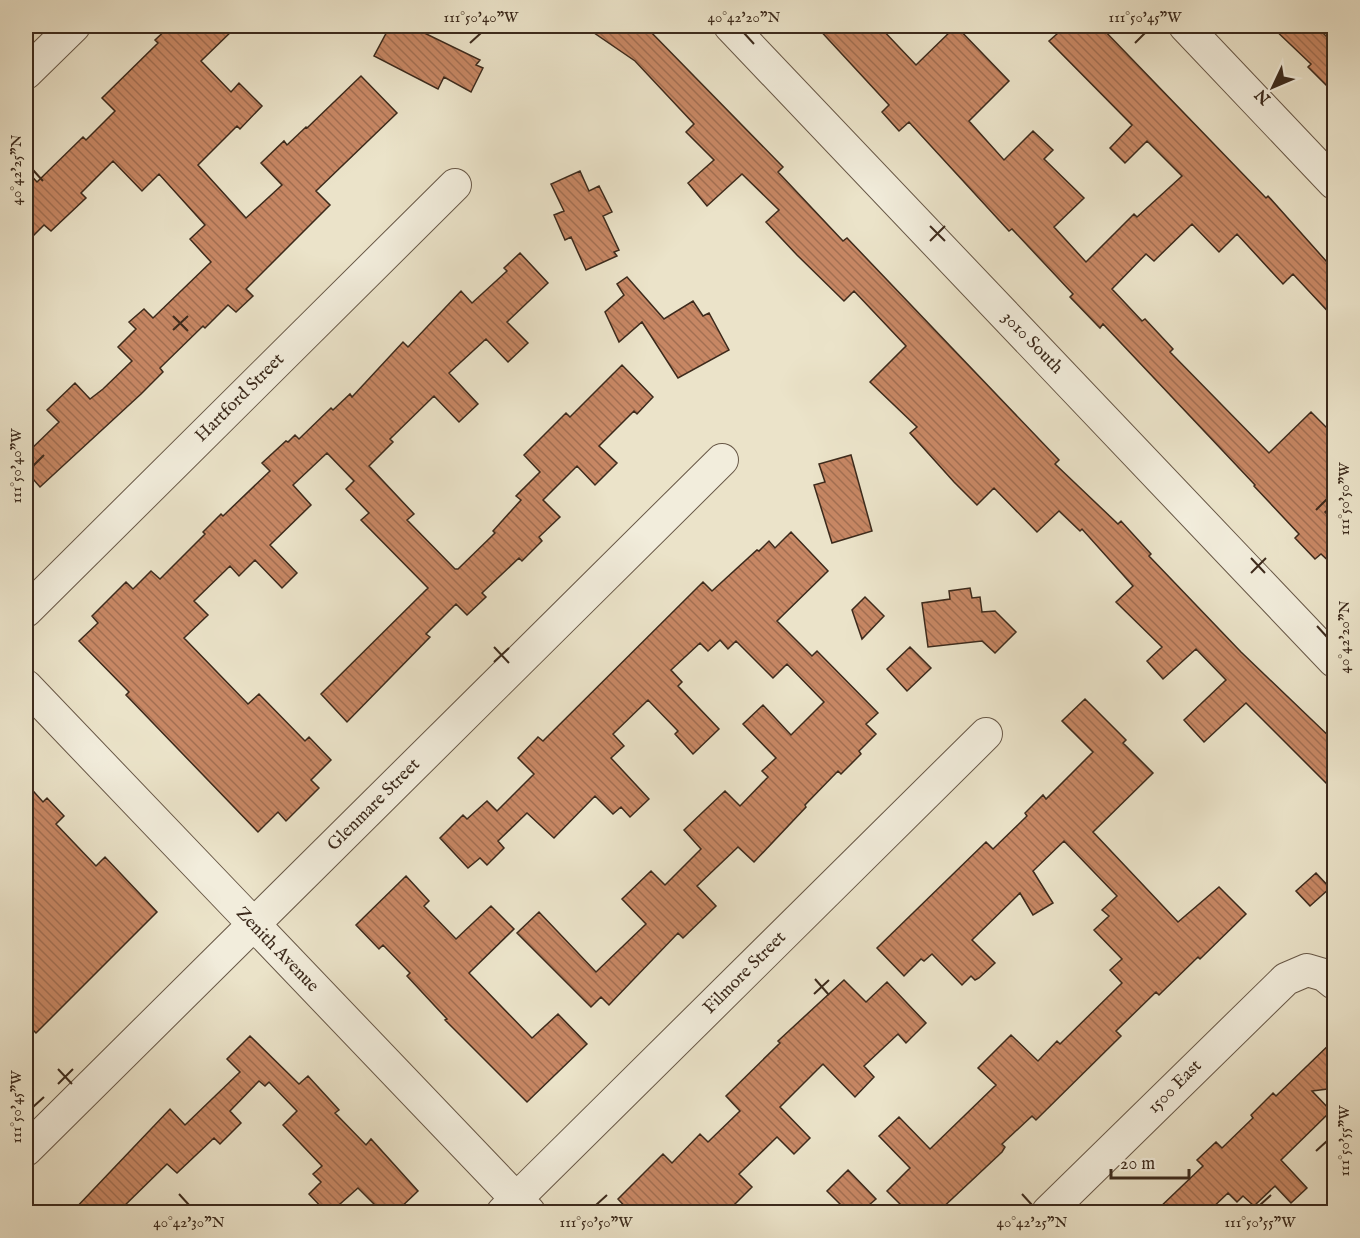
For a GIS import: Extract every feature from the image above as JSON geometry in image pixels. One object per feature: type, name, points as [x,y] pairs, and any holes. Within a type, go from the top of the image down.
[{"type":"street","points":[[26,73],[74,26]]},
{"type":"street","name":"3010 South","points":[[730,26],[1335,660]]},
{"type":"street","points":[[1185,26],[1335,183]]},
{"type":"street","name":"Hartford Street","points":[[26,610],[455,185]]},
{"type":"street","name":"Glenmare Street","points":[[26,1150],[722,460]]},
{"type":"street","name":"Zenith Avenue","points":[[26,686],[253,924],[516,1208]]},
{"type":"street","name":"Filmore Street","points":[[516,1208],[986,734]]},
{"type":"street","name":"1500 East","points":[[1050,1212],[1286,979],[1307,970],[1324,975],[1335,982]]},
{"type":"building","points":[[170,26],[237,26],[201,61],[231,92],[239,83],[262,106],[240,129],[237,126],[198,165],[246,218],[282,185],[261,163],[284,141],[287,145],[307,128],[361,76],[397,113],[316,191],[330,205],[246,289],[253,296],[236,312],[228,305],[205,328],[203,326],[160,368],[163,372],[141,394],[40,487],[26,471],[26,454],[59,422],[47,410],[75,383],[90,399],[103,389],[132,361],[118,347],[136,329],[129,322],[144,309],[153,318],[211,262],[190,239],[205,225],[159,174],[142,191],[113,161],[81,193],[86,198],[51,231],[44,225],[26,243],[26,170],[37,182],[83,137],[86,140],[115,111],[102,98],[158,43],[155,40]]},
{"type":"building","points":[[390,26],[410,26],[480,60],[476,65],[483,68],[471,92],[444,77],[438,89],[374,56]]},
{"type":"building","points":[[584,26],[645,26],[783,167],[778,172],[843,241],[847,238],[1059,460],[1055,464],[1118,524],[1121,521],[1151,554],[1149,556],[1241,652],[1335,742],[1335,792],[1246,703],[1204,742],[1184,720],[1226,680],[1196,649],[1163,679],[1147,661],[1162,647],[1116,602],[1133,586],[1082,529],[1080,531],[1059,511],[1037,532],[994,488],[977,505],[954,482],[910,433],[917,427],[870,382],[906,346],[854,291],[844,301],[797,255],[766,222],[779,210],[742,174],[707,206],[688,183],[714,160],[686,132],[694,124],[635,61]]},
{"type":"building","points":[[816,26],[879,26],[916,65],[956,26],[1009,81],[969,121],[1004,160],[1033,131],[1053,150],[1044,159],[1084,198],[1054,227],[1086,262],[1134,214],[1137,217],[1182,176],[1147,141],[1125,163],[1110,148],[1132,125],[1049,41],[1066,26],[1100,26],[1266,198],[1268,196],[1335,271],[1335,319],[1293,274],[1283,284],[1237,234],[1219,252],[1192,224],[1154,261],[1146,254],[1112,289],[1142,321],[1145,319],[1173,349],[1170,352],[1269,453],[1311,412],[1335,436],[1335,503],[1325,512],[1335,522],[1335,567],[1321,554],[1315,559],[1295,538],[1299,534],[1255,485],[1103,324],[1100,328],[1070,297],[1073,294],[1012,229],[1009,231],[909,122],[899,131],[882,112],[889,105]]},
{"type":"building","points":[[1271,26],[1316,26],[1333,43],[1335,41],[1335,94],[1308,67],[1311,64]]},
{"type":"building","points":[[580,171],[589,191],[599,186],[612,212],[603,216],[619,250],[614,252],[617,256],[586,270],[571,237],[565,240],[554,215],[564,211],[551,184]]},
{"type":"building","points":[[520,253],[548,283],[507,322],[528,343],[508,362],[486,339],[449,373],[478,404],[459,422],[434,396],[390,439],[393,442],[369,466],[414,514],[407,520],[455,569],[458,569],[495,533],[493,531],[521,500],[516,496],[540,472],[524,455],[566,413],[570,417],[622,365],[653,397],[637,414],[634,411],[599,446],[617,463],[595,485],[577,466],[543,500],[560,517],[539,537],[542,541],[522,561],[519,558],[482,593],[486,597],[467,615],[456,604],[426,634],[430,637],[347,722],[321,694],[428,588],[361,520],[369,513],[346,489],[354,481],[327,453],[293,485],[311,505],[270,545],[297,573],[282,588],[255,560],[239,576],[230,566],[194,601],[208,615],[184,638],[248,704],[259,694],[305,741],[309,737],[331,760],[311,780],[319,788],[286,821],[278,812],[258,832],[126,695],[129,692],[79,641],[98,623],[92,616],[126,582],[133,589],[151,571],[160,579],[205,534],[203,532],[221,514],[223,516],[270,471],[262,463],[286,441],[288,442],[295,435],[299,439],[331,408],[333,410],[350,394],[352,397],[403,342],[408,347],[461,291],[472,303],[507,271],[504,268]]},
{"type":"building","points":[[627,277],[664,319],[693,301],[703,316],[709,313],[729,350],[678,378],[642,322],[619,342],[605,312],[624,295],[617,284]]},
{"type":"building","points":[[851,455],[872,531],[832,543],[814,485],[825,482],[819,464]]},
{"type":"building","points":[[791,532],[828,571],[777,621],[812,656],[817,651],[878,713],[866,724],[876,734],[859,751],[861,754],[841,774],[838,771],[754,862],[738,847],[697,886],[716,906],[683,938],[678,933],[609,1005],[601,997],[591,1007],[517,933],[539,912],[596,972],[646,924],[622,899],[651,871],[665,885],[701,849],[684,830],[725,791],[740,806],[768,777],[762,771],[776,758],[743,724],[763,705],[791,735],[824,702],[787,664],[773,678],[736,641],[728,649],[720,640],[708,651],[700,643],[671,670],[682,682],[678,686],[719,729],[693,754],[675,734],[678,731],[648,700],[613,734],[624,746],[611,758],[649,799],[630,817],[621,807],[613,814],[595,796],[554,838],[527,813],[498,841],[504,848],[487,865],[480,858],[468,868],[440,838],[463,815],[467,819],[487,801],[497,811],[534,774],[518,758],[538,737],[543,741],[703,582],[712,591],[769,541],[775,548]]},
{"type":"building","points":[[970,588],[972,598],[980,597],[982,612],[995,611],[1016,632],[995,653],[982,641],[928,647],[922,603],[950,599],[949,591]]},
{"type":"building","points":[[865,597],[884,616],[862,639],[852,610]]},
{"type":"building","points":[[910,647],[931,668],[907,691],[887,669]]},
{"type":"building","points":[[1085,699],[1126,740],[1123,743],[1153,773],[1093,832],[1178,922],[1219,887],[1246,914],[1159,995],[1156,992],[1116,1031],[1121,1036],[1036,1120],[1032,1116],[1002,1144],[1005,1147],[1002,1152],[938,1212],[908,1212],[887,1191],[910,1168],[879,1136],[899,1117],[930,1149],[996,1085],[978,1068],[1011,1035],[1038,1061],[1057,1041],[1060,1044],[1122,983],[1110,970],[1122,959],[1094,930],[1109,916],[1102,910],[1117,896],[1064,841],[1033,871],[1053,903],[1033,915],[1020,893],[972,940],[995,963],[979,978],[975,980],[971,976],[962,985],[932,954],[924,961],[921,959],[904,976],[877,948],[986,842],[993,849],[1027,816],[1025,813],[1043,795],[1046,799],[1093,752],[1062,721]]},
{"type":"building","points":[[26,783],[43,802],[47,798],[64,816],[56,824],[96,866],[105,857],[157,912],[36,1033],[26,1023]]},
{"type":"building","points":[[1316,873],[1330,888],[1310,906],[1296,891]]},
{"type":"building","points":[[406,876],[429,901],[424,906],[456,939],[491,906],[514,929],[469,973],[532,1038],[558,1014],[587,1044],[527,1102],[445,1020],[447,1019],[407,976],[410,973],[383,945],[379,949],[356,925]]},
{"type":"building","points":[[844,980],[866,1002],[887,982],[926,1023],[906,1043],[898,1034],[864,1066],[874,1077],[855,1097],[823,1064],[780,1107],[810,1138],[794,1154],[777,1137],[739,1174],[752,1187],[727,1212],[630,1212],[618,1199],[663,1154],[672,1163],[700,1134],[708,1142],[740,1111],[726,1096],[780,1043],[778,1041]]},
{"type":"building","points":[[250,1036],[299,1084],[308,1076],[339,1110],[335,1113],[366,1145],[371,1139],[418,1191],[396,1212],[382,1212],[358,1188],[331,1212],[326,1212],[309,1194],[321,1182],[313,1174],[322,1166],[283,1125],[297,1111],[269,1082],[265,1086],[259,1081],[230,1111],[241,1123],[220,1144],[214,1138],[177,1173],[167,1164],[118,1212],[72,1212],[170,1109],[185,1125],[240,1072],[227,1059]]},
{"type":"building","points":[[1335,1039],[1335,1088],[1312,1091],[1331,1111],[1281,1160],[1307,1188],[1291,1203],[1275,1186],[1254,1206],[1243,1196],[1237,1202],[1228,1193],[1208,1212],[1155,1212],[1203,1166],[1197,1160],[1216,1142],[1222,1148],[1253,1118],[1251,1115],[1273,1093],[1276,1096]]},
{"type":"building","points":[[848,1170],[876,1199],[861,1212],[848,1212],[827,1191]]}]
